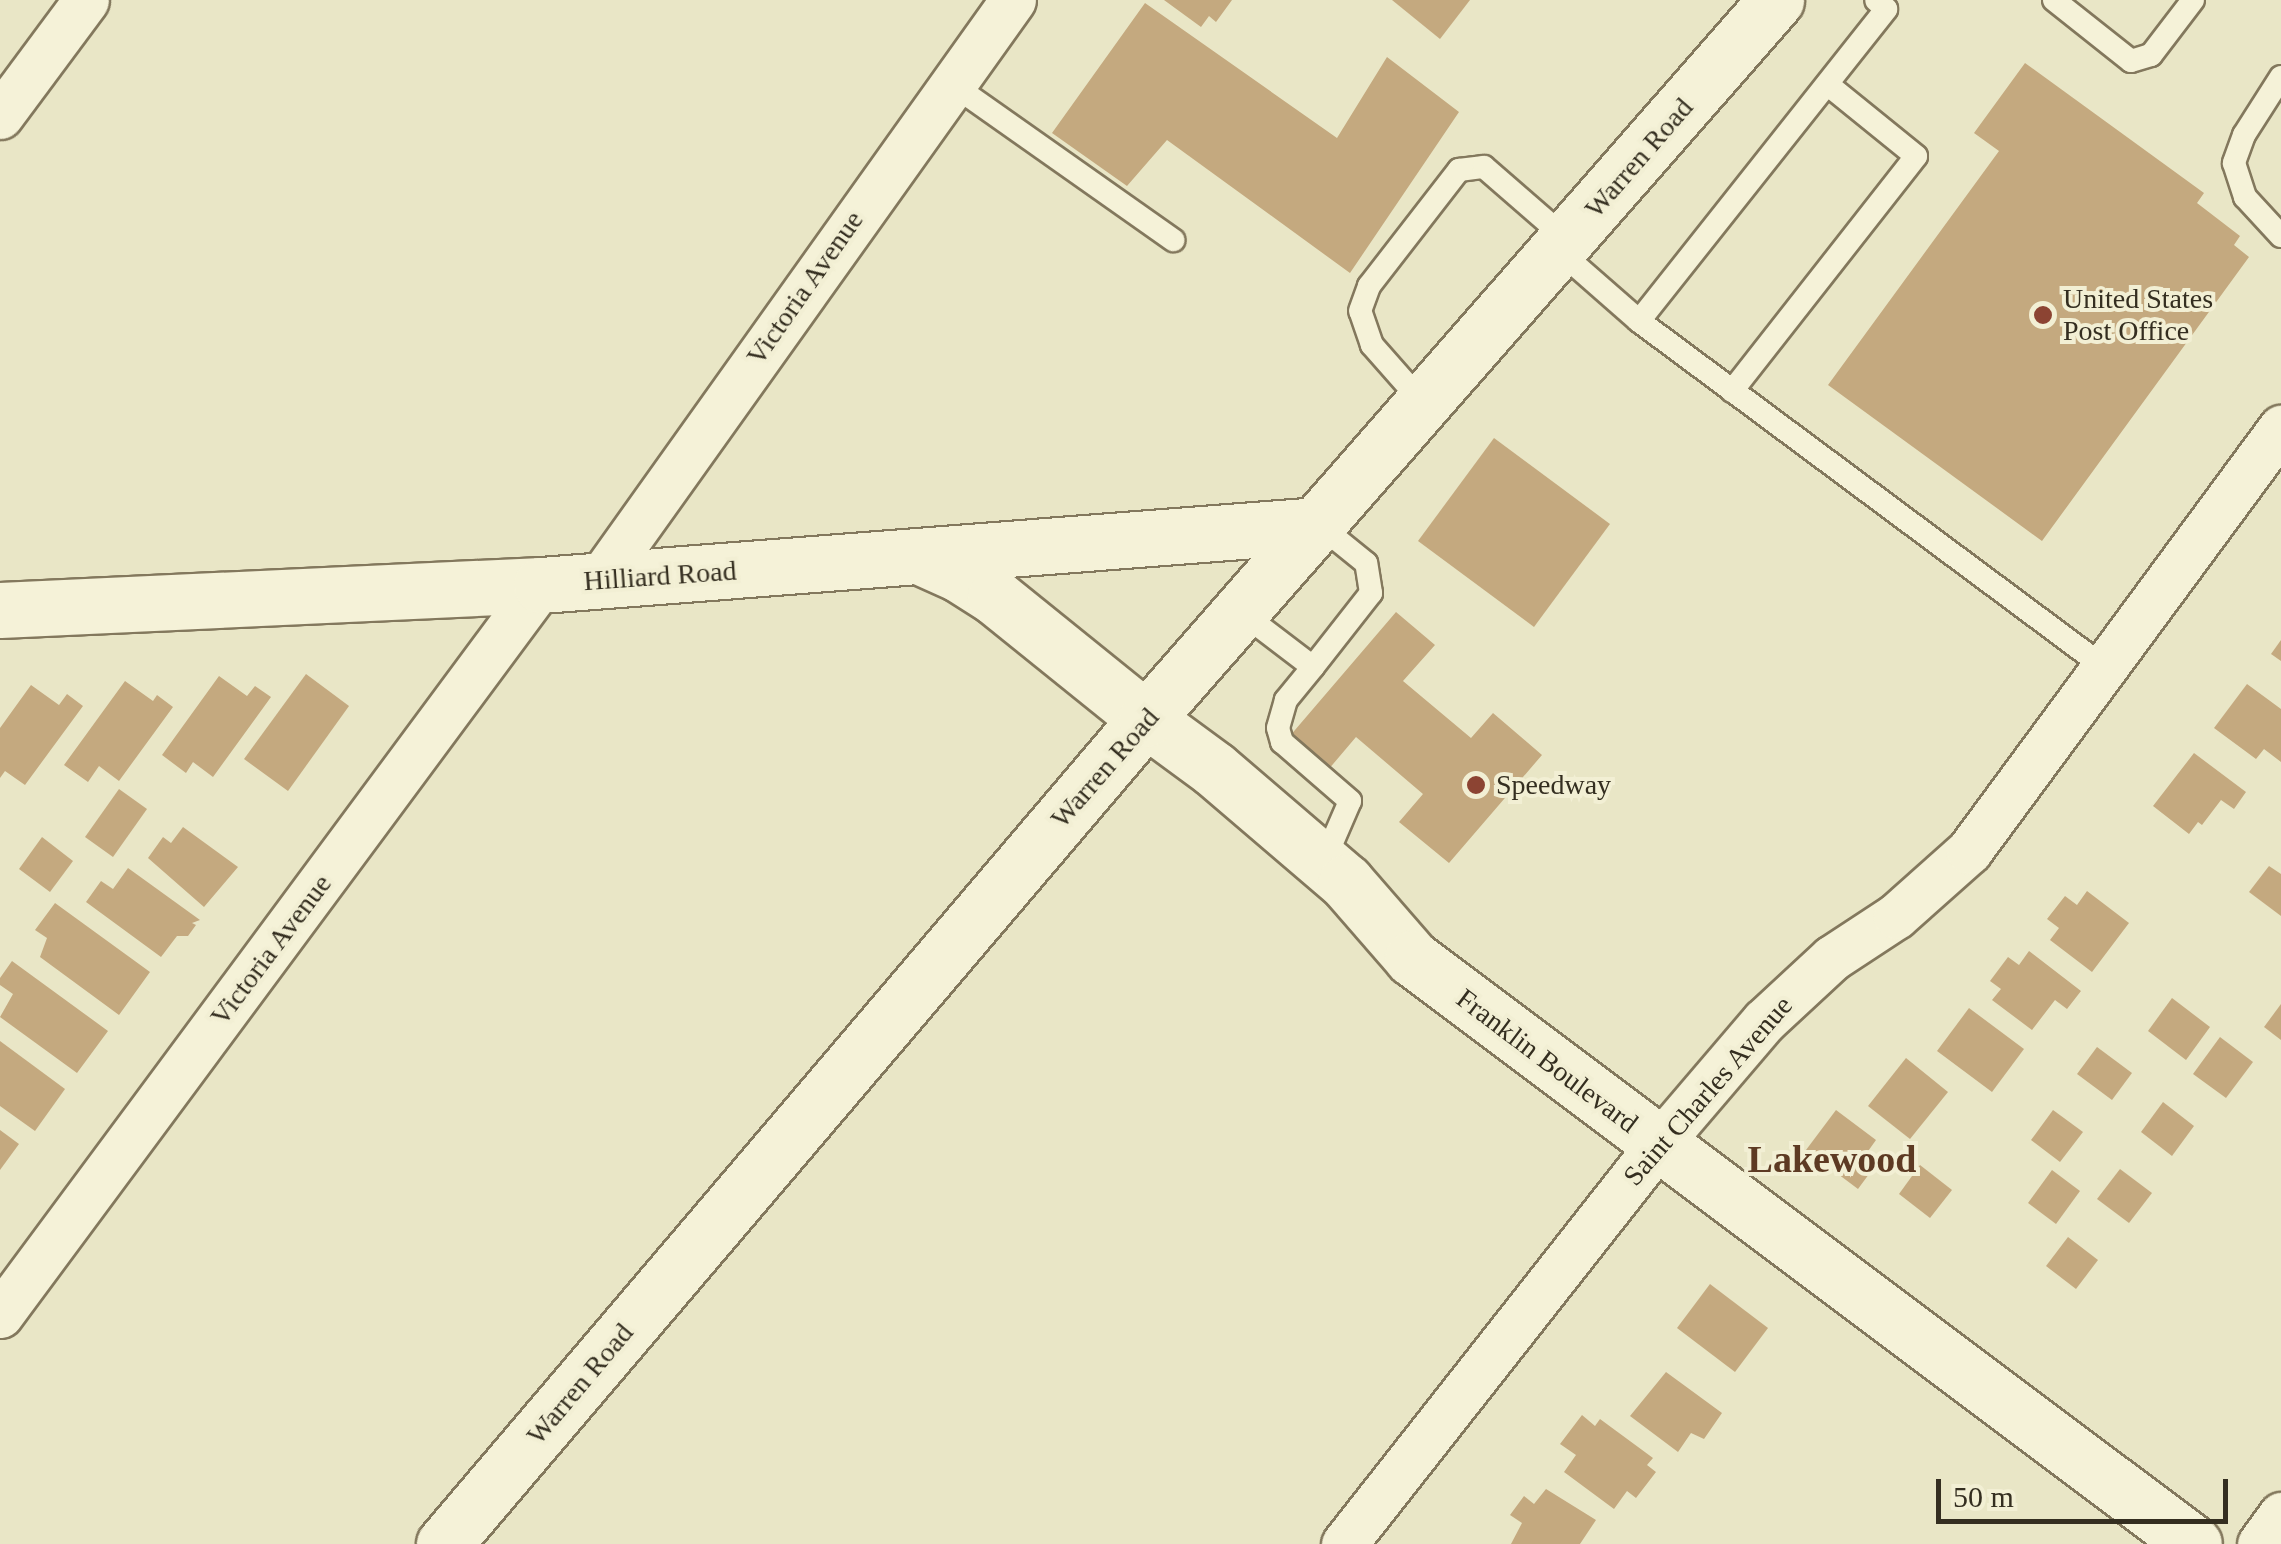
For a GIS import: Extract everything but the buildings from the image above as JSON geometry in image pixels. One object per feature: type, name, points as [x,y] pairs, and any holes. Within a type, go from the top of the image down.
[{"type":"main road","name":"Warren Road","points":[[444,1544],[1146,719],[1776,0]]},
{"type":"main road","name":"Hilliard Road","points":[[0,610],[542,585],[1318,525]]},
{"type":"main road","name":"Franklin Boulevard","points":[[920,556],[996,597],[1214,769],[1324,862],[1412,958],[2194,1544]]},
{"type":"street","points":[[0,116],[86,0]]},
{"type":"street","name":"Victoria Avenue","points":[[600,579],[1014,0]]},
{"type":"street","name":"Saint Charles Avenue","points":[[1344,1544],[1658,1145],[1790,994],[1832,958],[1896,916],[1968,851],[2281,428]]},
{"type":"street","name":"Victoria Avenue","points":[[0,1315],[542,585]]},
{"type":"street","points":[[2260,1544],[2281,1515]]},
{"type":"lane","points":[[1639,321],[1886,10],[1876,0]]},
{"type":"lane","points":[[2054,0],[2131,62],[2151,55],[2194,0]]},
{"type":"lane","points":[[2281,76],[2244,135],[2234,163],[2245,197],[2281,236]]},
{"type":"lane","points":[[952,84],[1174,240]]},
{"type":"lane","points":[[1732,391],[1916,156],[1827,84]]},
{"type":"lane","points":[[1424,404],[1372,345],[1360,311],[1369,286],[1458,170],[1484,167],[1639,321],[2104,666]]},
{"type":"lane","points":[[1318,525],[1366,563],[1372,593],[1286,700],[1278,728],[1282,742],[1350,801],[1324,862]]},
{"type":"lane","points":[[1242,613],[1312,668]]},
{"type":"place","name":"United States Post Office","points":[[2043,315]]},
{"type":"place","name":"Speedway","points":[[1476,785]]},
{"type":"district","name":"Lakewood","points":[[1832,1160]]}]
